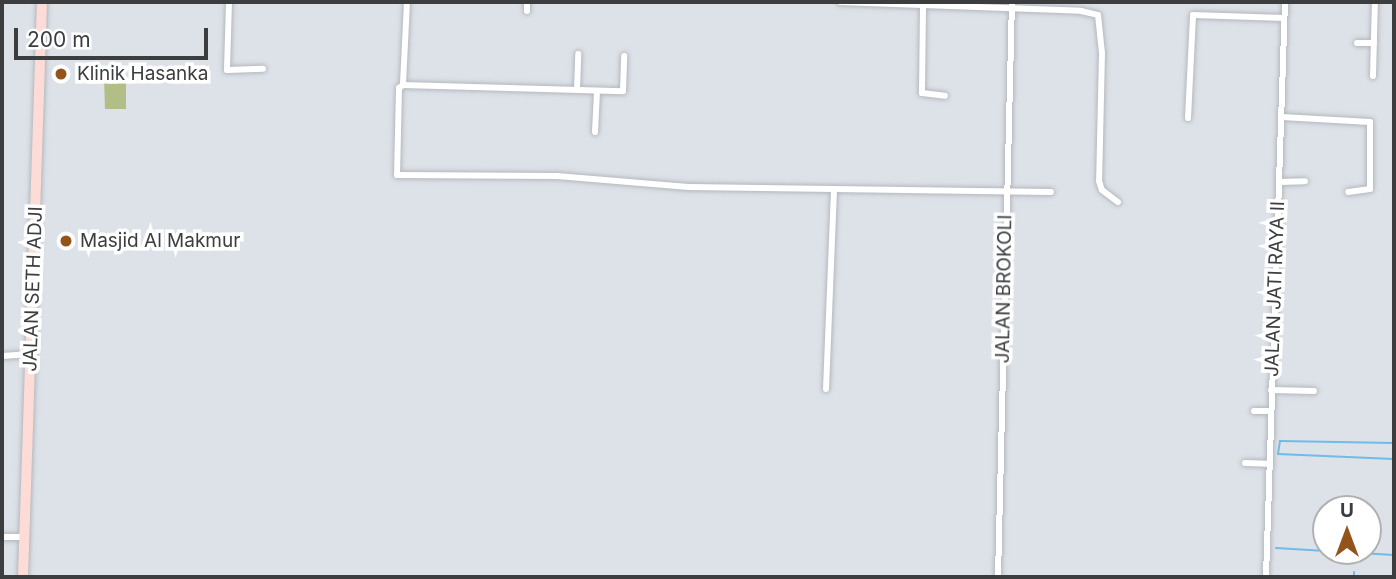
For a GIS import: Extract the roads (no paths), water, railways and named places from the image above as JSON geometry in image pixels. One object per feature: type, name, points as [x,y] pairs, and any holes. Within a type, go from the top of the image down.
[{"type":"street","name":"JALAN SETH ADJI","points":[[23,577],[42,2]]},
{"type":"street","points":[[229,2],[227,69],[263,69]]},
{"type":"street","points":[[407,2],[403,85],[399,88],[397,175],[558,176],[689,187],[1051,192]]},
{"type":"street","points":[[527,2],[527,11]]},
{"type":"street","points":[[841,2],[923,8],[1012,5],[1098,15],[1102,53],[1098,181],[1102,190],[1118,202]]},
{"type":"street","name":"JALAN JATI RAYA II","points":[[1266,577],[1285,2]]},
{"type":"street","points":[[1373,76],[1376,2]]},
{"type":"street","name":"JALAN BROKOLI","points":[[998,577],[1012,5]]},
{"type":"street","points":[[923,8],[922,93],[945,96]]},
{"type":"street","points":[[1188,118],[1193,15],[1284,18]]},
{"type":"street","points":[[1357,43],[1374,43]]},
{"type":"street","points":[[577,90],[578,54]]},
{"type":"street","points":[[403,85],[597,91],[625,89],[624,56]]},
{"type":"street","points":[[594,132],[597,91]]},
{"type":"street","points":[[1282,117],[1370,122],[1370,189],[1348,192]]},
{"type":"street","points":[[1280,182],[1305,181]]},
{"type":"street","points":[[826,389],[834,190]]},
{"type":"street","points":[[2,356],[31,354]]},
{"type":"street","points":[[1271,390],[1314,391]]},
{"type":"street","points":[[1254,411],[1271,411]]},
{"type":"street","points":[[1245,463],[1269,464]]},
{"type":"street","points":[[2,537],[24,537]]},
{"type":"waterway","points":[[1394,443],[1280,441],[1278,454],[1394,459]]},
{"type":"waterway","points":[[1276,548],[1312,550]]},
{"type":"waterway","points":[[1382,554],[1394,555]]},
{"type":"waterway","points":[[1354,572],[1354,577]]},
{"type":"place","name":"Klinik Hasanka","points":[[61,74]]},
{"type":"place","name":"Masjid Al Makmur","points":[[66,241]]}]
